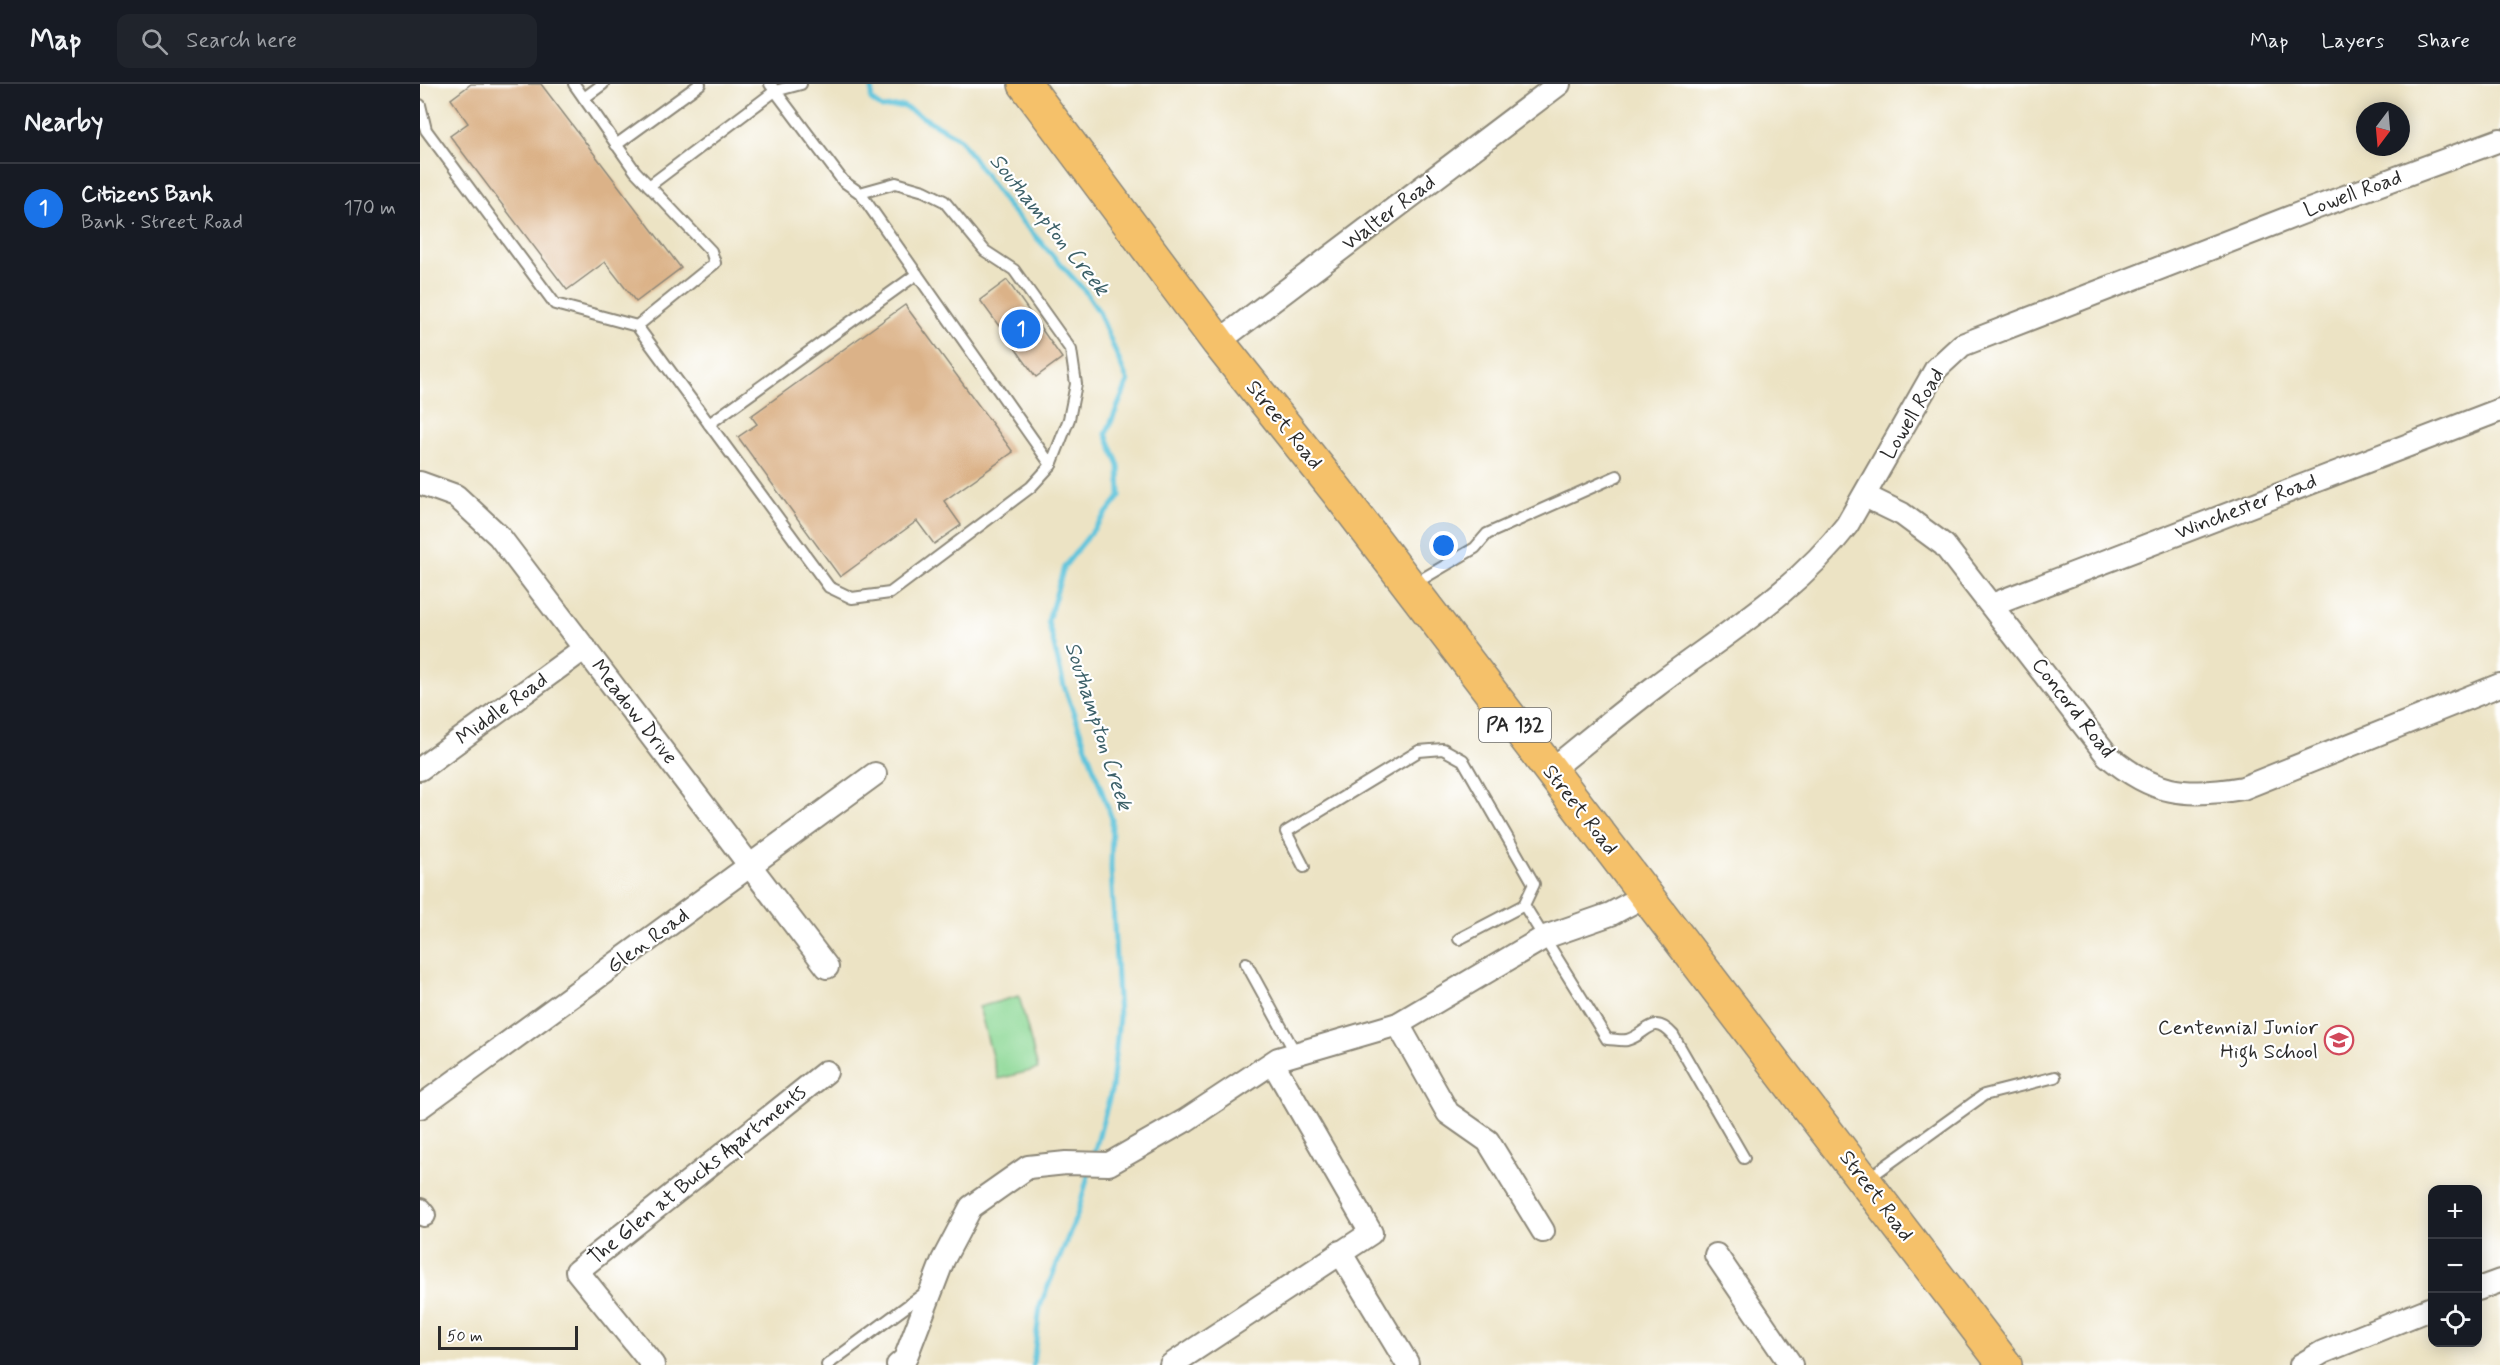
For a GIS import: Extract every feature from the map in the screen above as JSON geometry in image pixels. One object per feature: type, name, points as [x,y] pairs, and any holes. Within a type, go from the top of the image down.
[{"type":"main road","name":"Street Road","points":[[1025,84],[1218,342],[1410,587],[2005,1365]]},
{"type":"street","name":"Walter Road","points":[[1218,342],[1559,84]]},
{"type":"street","name":"Lowell Road","points":[[1550,771],[1655,686],[1796,582],[1830,546],[1865,496],[1936,369],[1962,345],[2282,220],[2500,140]]},
{"type":"street","name":"Winchester Road","points":[[1992,604],[2500,410]]},
{"type":"street","name":"Meadow Drive","points":[[420,483],[440,488],[469,505],[499,536],[827,967]]},
{"type":"street","name":"Concord Road","points":[[1865,496],[1902,514],[1944,545],[2107,755],[2128,773],[2148,784],[2182,793],[2210,794],[2243,788],[2500,685]]},
{"type":"street","name":"Middle Road","points":[[420,769],[585,648]]},
{"type":"street","name":"Glen Road","points":[[420,1107],[875,774]]},
{"type":"street","points":[[898,1365],[905,1359],[933,1287],[971,1207],[1028,1167],[1066,1163],[1109,1164],[1186,1120],[1273,1063],[1398,1024],[1545,937],[1611,914],[1646,895]]},
{"type":"street","points":[[1398,1024],[1448,1113],[1488,1141],[1543,1231]]},
{"type":"street","points":[[1171,1365],[1371,1233],[1273,1063]]},
{"type":"street","name":"The Glen at Bucks Apartments","points":[[653,1365],[578,1271],[826,1072]]},
{"type":"street","points":[[1340,1252],[1407,1363]]},
{"type":"street","points":[[1716,1255],[1791,1365]]},
{"type":"street","points":[[2482,1288],[2500,1281]]},
{"type":"street","points":[[2301,1365],[2323,1352],[2428,1310]]},
{"type":"lane","points":[[574,84],[616,145],[649,186],[711,251],[715,264],[637,326]]},
{"type":"lane","points":[[584,98],[603,84]]},
{"type":"lane","points":[[616,145],[700,84]]},
{"type":"lane","points":[[649,186],[772,88],[801,84]]},
{"type":"lane","points":[[772,88],[843,181],[860,193],[1051,465]]},
{"type":"lane","points":[[420,105],[426,130],[555,304],[637,326],[829,587],[852,598],[890,593],[1031,487],[1051,465],[1069,419],[1076,384],[1071,350],[1014,270],[985,251],[944,201],[924,190],[896,183],[860,193]]},
{"type":"lane","points":[[709,424],[917,274]]},
{"type":"lane","points":[[1410,587],[1475,548],[1487,534],[1617,476]]},
{"type":"lane","points":[[1304,867],[1286,832],[1419,752],[1443,749],[1463,760],[1533,884],[1524,905],[1459,939]]},
{"type":"lane","points":[[1524,905],[1607,1039],[1627,1040],[1653,1025],[1666,1027],[1673,1035],[1744,1158]]},
{"type":"lane","points":[[1246,963],[1296,1055]]},
{"type":"lane","points":[[1865,1181],[1984,1095],[2055,1077]]},
{"type":"lane","points":[[827,1365],[933,1287]]},
{"type":"green space","points":[[1019,996],[1038,1069],[998,1079],[979,1007]]},
{"type":"building","points":[[471,84],[541,84],[681,268],[636,302],[605,262],[567,290],[450,136],[468,123],[451,99]]},
{"type":"building","points":[[1007,280],[1062,358],[1036,377],[980,300]]},
{"type":"building","points":[[905,305],[1013,452],[944,501],[961,525],[934,544],[917,521],[840,577],[738,437],[757,424],[751,416]]},
{"type":"waterway","name":"Southampton Creek","points":[[872,87],[871,100],[882,108],[903,106],[959,138],[1006,204],[1085,291],[1099,312],[1128,382],[1106,434],[1119,466],[1120,496],[1064,567],[1048,621],[1064,686],[1112,819],[1111,868],[1119,1017],[1112,1088],[1093,1157]]},
{"type":"waterway","name":"Southampton Creek","points":[[1033,1365],[1040,1306],[1077,1215],[1090,1169]]},
{"type":"place","name":"Citizens Bank","points":[[1021,329]]},
{"type":"place","name":"Centennial Junior High School","points":[[2339,1040]]}]
